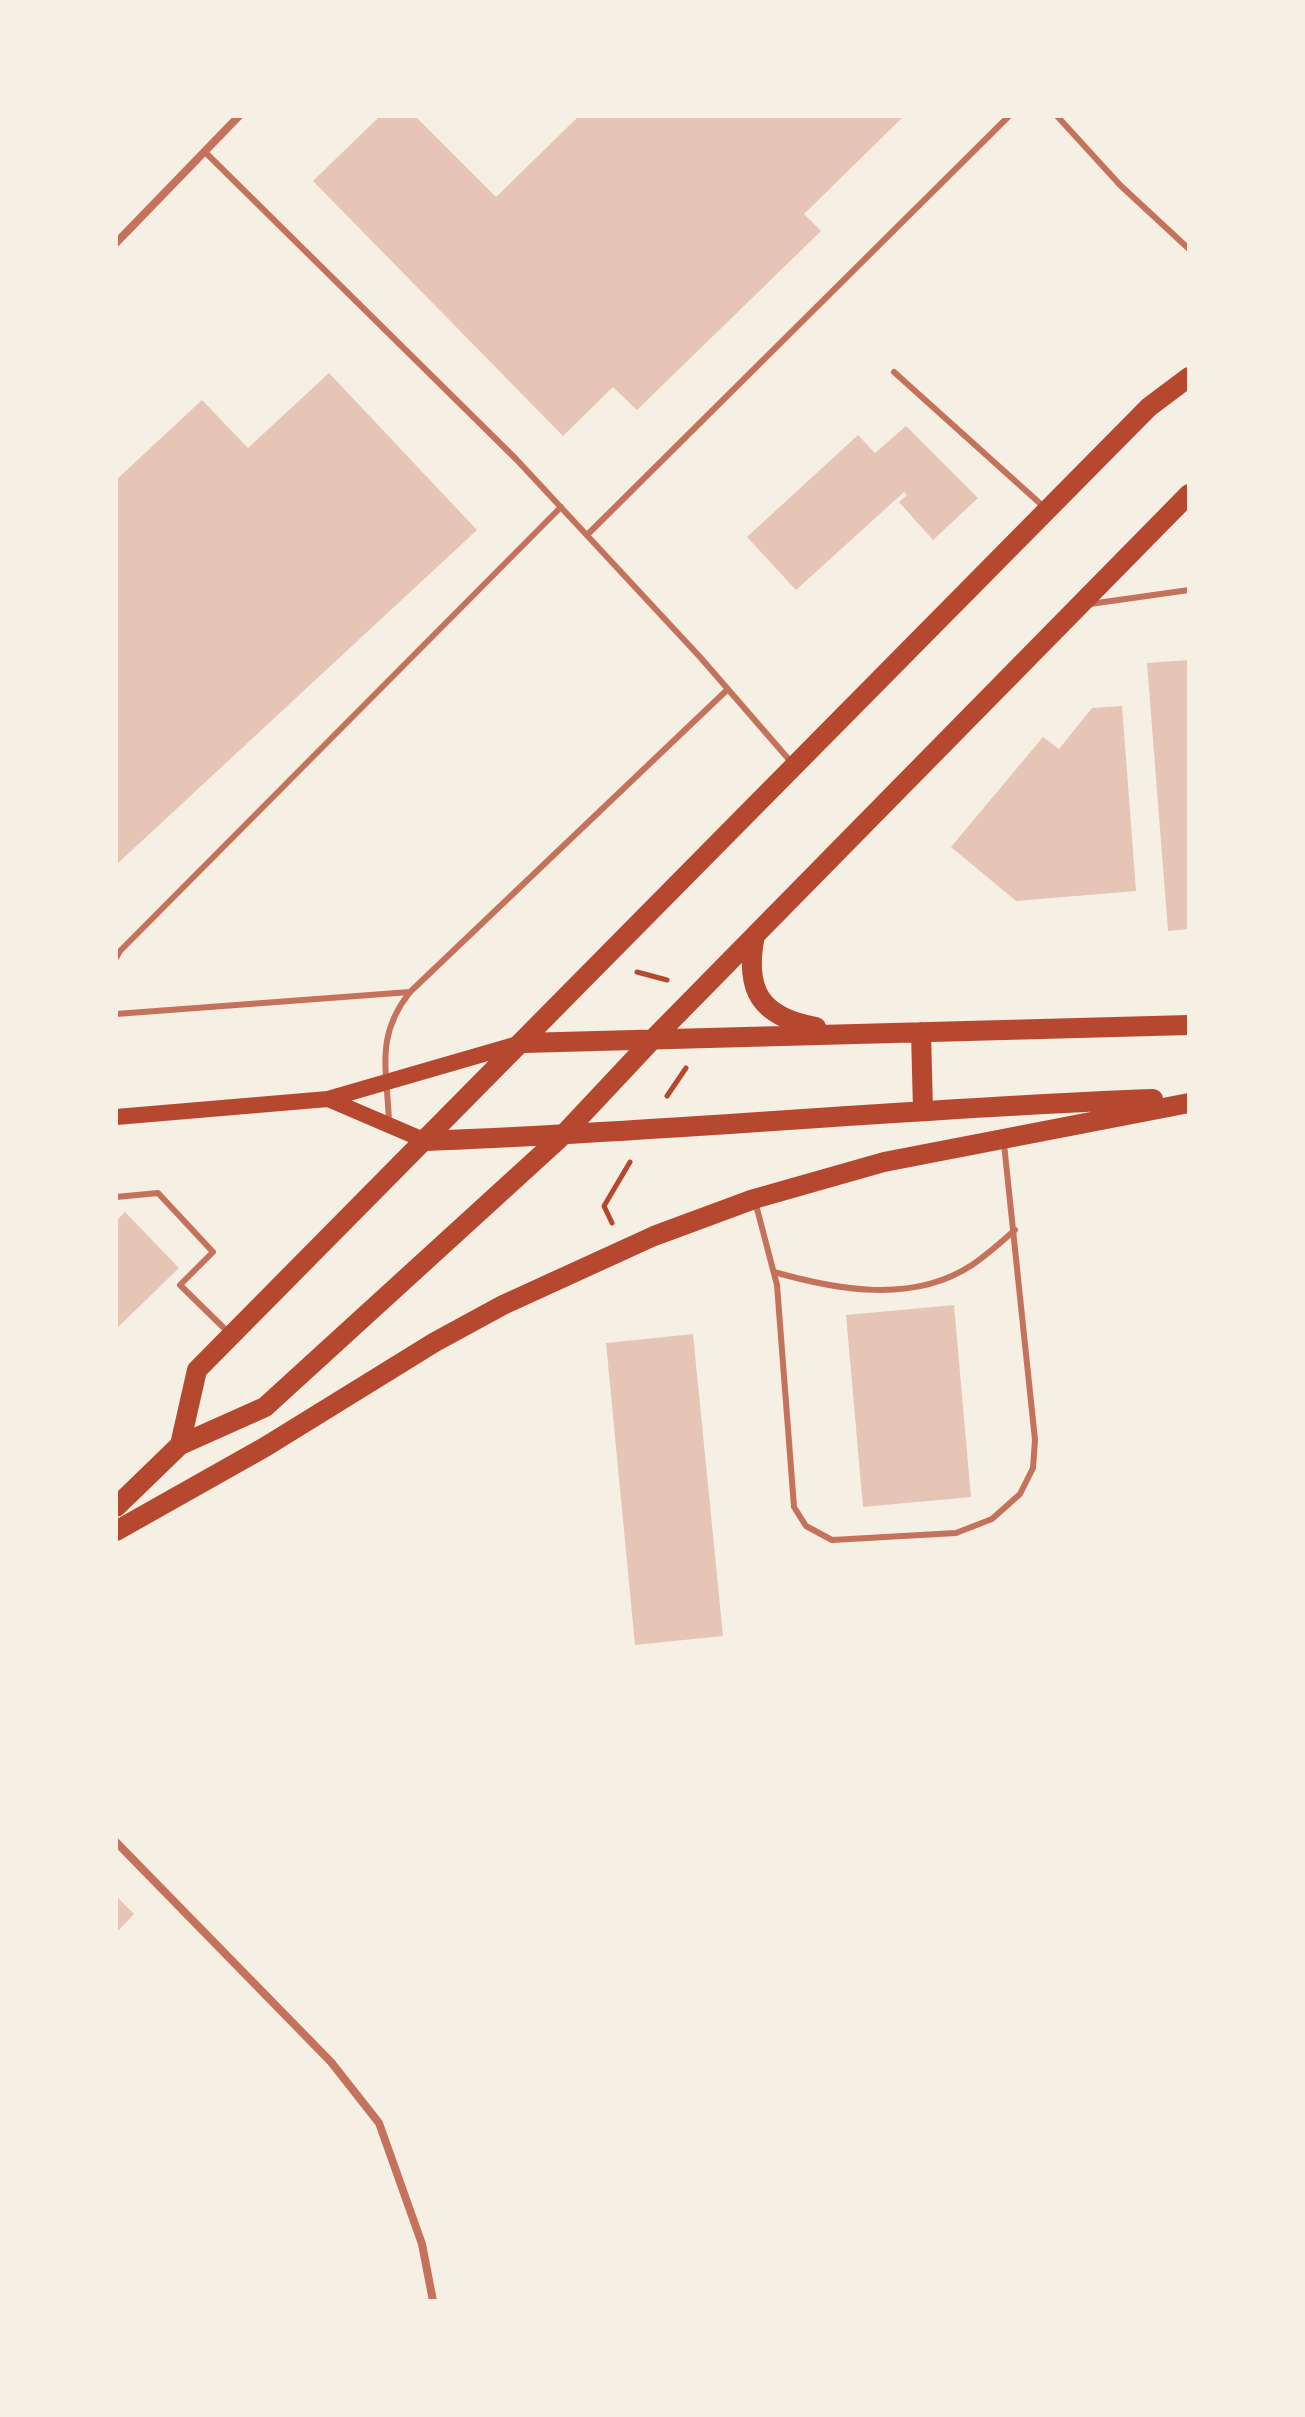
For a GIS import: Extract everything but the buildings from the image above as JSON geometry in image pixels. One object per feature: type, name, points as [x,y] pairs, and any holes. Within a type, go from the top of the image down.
[{"type":"main road","points":[[180,1445],[197,1370],[1149,407],[1189,377]]},
{"type":"main road","points":[[116,1507],[180,1445],[265,1407],[562,1136],[654,1038],[1189,494]]},
{"type":"main road","points":[[755,935],[750,961],[752,985],[763,1004],[793,1023],[852,1034]]},
{"type":"main road","points":[[116,1117],[328,1099],[523,1043],[1189,1025]]},
{"type":"main road","points":[[921,1032],[923,1110]]},
{"type":"main road","points":[[328,1099],[426,1141],[562,1136],[923,1110],[1189,1100]]},
{"type":"main road","points":[[116,1531],[503,1305],[654,1236],[754,1199],[884,1162],[1189,1100]]},
{"type":"street","points":[[116,243],[239,116]]},
{"type":"street","points":[[116,1842],[331,2062],[379,2123],[422,2244],[433,2301]]},
{"type":"lane","points":[[587,535],[1009,116]]},
{"type":"lane","points":[[1057,116],[1120,185],[1189,249]]},
{"type":"lane","points":[[205,152],[561,507],[795,766]]},
{"type":"lane","points":[[894,372],[1047,510]]},
{"type":"lane","points":[[116,958],[142,928],[561,507]]},
{"type":"lane","points":[[1080,605],[1189,590]]},
{"type":"lane","points":[[389,1125],[385,1035],[392,1015],[410,992],[728,689]]},
{"type":"lane","points":[[116,1014],[410,992]]},
{"type":"lane","points":[[754,1199],[773,1272],[794,1507],[806,1526],[832,1540],[956,1533],[992,1519],[1020,1494],[1033,1468],[1035,1440],[1003,1137]]},
{"type":"lane","points":[[116,1197],[158,1193],[213,1252],[180,1285],[232,1335]]},
{"type":"lane","points":[[773,1272],[821,1286],[876,1291],[927,1283],[970,1266],[1015,1230]]},
{"type":"path","points":[[637,972],[679,983]]},
{"type":"path","points":[[665,1100],[688,1066]]},
{"type":"path","points":[[615,1230],[604,1206],[631,1161]]}]
